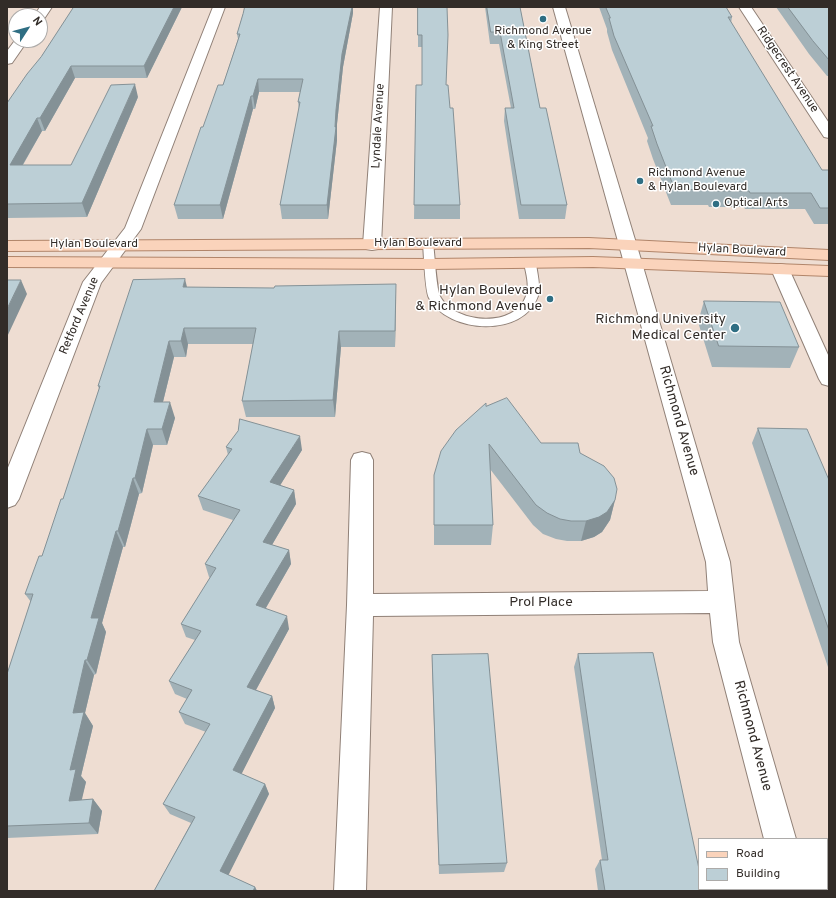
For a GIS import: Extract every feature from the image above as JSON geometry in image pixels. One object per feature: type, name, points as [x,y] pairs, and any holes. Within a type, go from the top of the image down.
[{"type":"main road","name":"Hylan Boulevard","points":[[7,246],[589,243],[630,254],[780,269],[829,271]]},
{"type":"main road","name":"Hylan Boulevard","points":[[7,262],[430,264],[530,263],[630,254],[829,255]]},
{"type":"street","name":"Retford Avenue","points":[[7,500],[92,282],[133,229],[219,7]]},
{"type":"street","name":"Lyndale Avenue","points":[[372,245],[386,7]]},
{"type":"street","name":"Richmond Avenue","points":[[559,7],[718,562],[726,642],[780,838]]},
{"type":"street","name":"Ridgecrest Avenue","points":[[745,7],[829,134]]},
{"type":"street","points":[[7,60],[16,48]]},
{"type":"street","points":[[780,269],[829,379]]},
{"type":"street","points":[[350,891],[360,604],[362,460]]},
{"type":"street","name":"Prol Place","points":[[360,604],[721,602]]},
{"type":"lane","points":[[428,244],[434,298],[441,307],[453,316],[471,322],[489,323],[514,316],[521,312],[530,301],[533,289],[530,263]]},
{"type":"building","points":[[74,7],[174,7],[144,66],[71,66],[40,118],[37,118],[10,165],[71,165],[111,85],[135,84],[82,203],[7,204],[7,103],[48,46]]},
{"type":"building","points":[[245,7],[352,7],[342,54],[336,110],[336,127],[327,205],[280,205],[303,79],[258,79],[253,96],[251,96],[220,205],[174,205],[201,127],[203,127],[218,85],[223,85],[240,34],[237,34]]},
{"type":"building","points":[[418,7],[447,7],[448,35],[446,85],[448,85],[450,108],[453,108],[460,205],[414,205],[416,85],[422,85],[422,35],[418,35]]},
{"type":"building","points":[[487,7],[520,7],[540,108],[546,108],[567,205],[521,205],[505,108],[514,108],[500,32],[491,32]]},
{"type":"building","points":[[606,7],[726,7],[732,17],[728,17],[822,170],[829,170],[829,208],[820,208],[811,193],[750,193],[749,191],[713,191],[713,189],[675,190],[657,144],[651,126],[653,126],[614,36]]},
{"type":"building","points":[[788,7],[829,7],[829,60],[813,41]]},
{"type":"building","points":[[185,279],[183,287],[274,288],[275,286],[396,284],[395,331],[339,331],[333,400],[242,401],[256,328],[184,328],[181,341],[169,341],[154,402],[170,402],[162,429],[147,429],[135,478],[133,478],[118,531],[116,531],[91,618],[99,618],[87,660],[85,660],[73,713],[84,712],[70,770],[76,769],[69,801],[93,799],[89,823],[7,826],[7,674],[33,594],[25,594],[39,556],[42,556],[61,499],[63,499],[133,280]]},
{"type":"building","points":[[7,280],[21,280],[7,309]]},
{"type":"building","points":[[704,301],[780,302],[799,347],[719,346]]},
{"type":"building","points":[[507,398],[541,443],[578,443],[580,453],[604,466],[614,478],[617,489],[615,500],[607,512],[599,517],[586,521],[560,519],[547,513],[536,505],[489,444],[493,525],[434,525],[434,475],[441,451],[456,430],[486,403],[486,406]]},
{"type":"building","points":[[240,419],[300,436],[270,482],[294,490],[263,542],[289,550],[256,605],[287,616],[247,687],[272,696],[233,770],[265,784],[220,871],[255,887],[253,891],[154,891],[195,817],[163,804],[210,724],[179,712],[192,690],[169,681],[201,631],[181,624],[216,568],[205,564],[240,510],[198,496],[232,449],[226,447],[238,431]]},
{"type":"building","points":[[758,428],[807,429],[829,480],[829,630]]},
{"type":"building","points":[[653,653],[698,864],[699,891],[605,891],[600,860],[608,860],[578,654]]},
{"type":"building","points":[[488,654],[507,863],[439,865],[432,655]]},
{"type":"place","name":"Richmond Avenue & King Street","points":[[543,19]]},
{"type":"place","name":"Richmond Avenue & Hylan Boulevard","points":[[640,181]]},
{"type":"place","name":"Optical Arts","points":[[716,204]]},
{"type":"place","name":"Hylan Boulevard & Richmond Avenue","points":[[550,299]]},
{"type":"place","name":"Richmond University Medical Center","points":[[735,328]]}]
